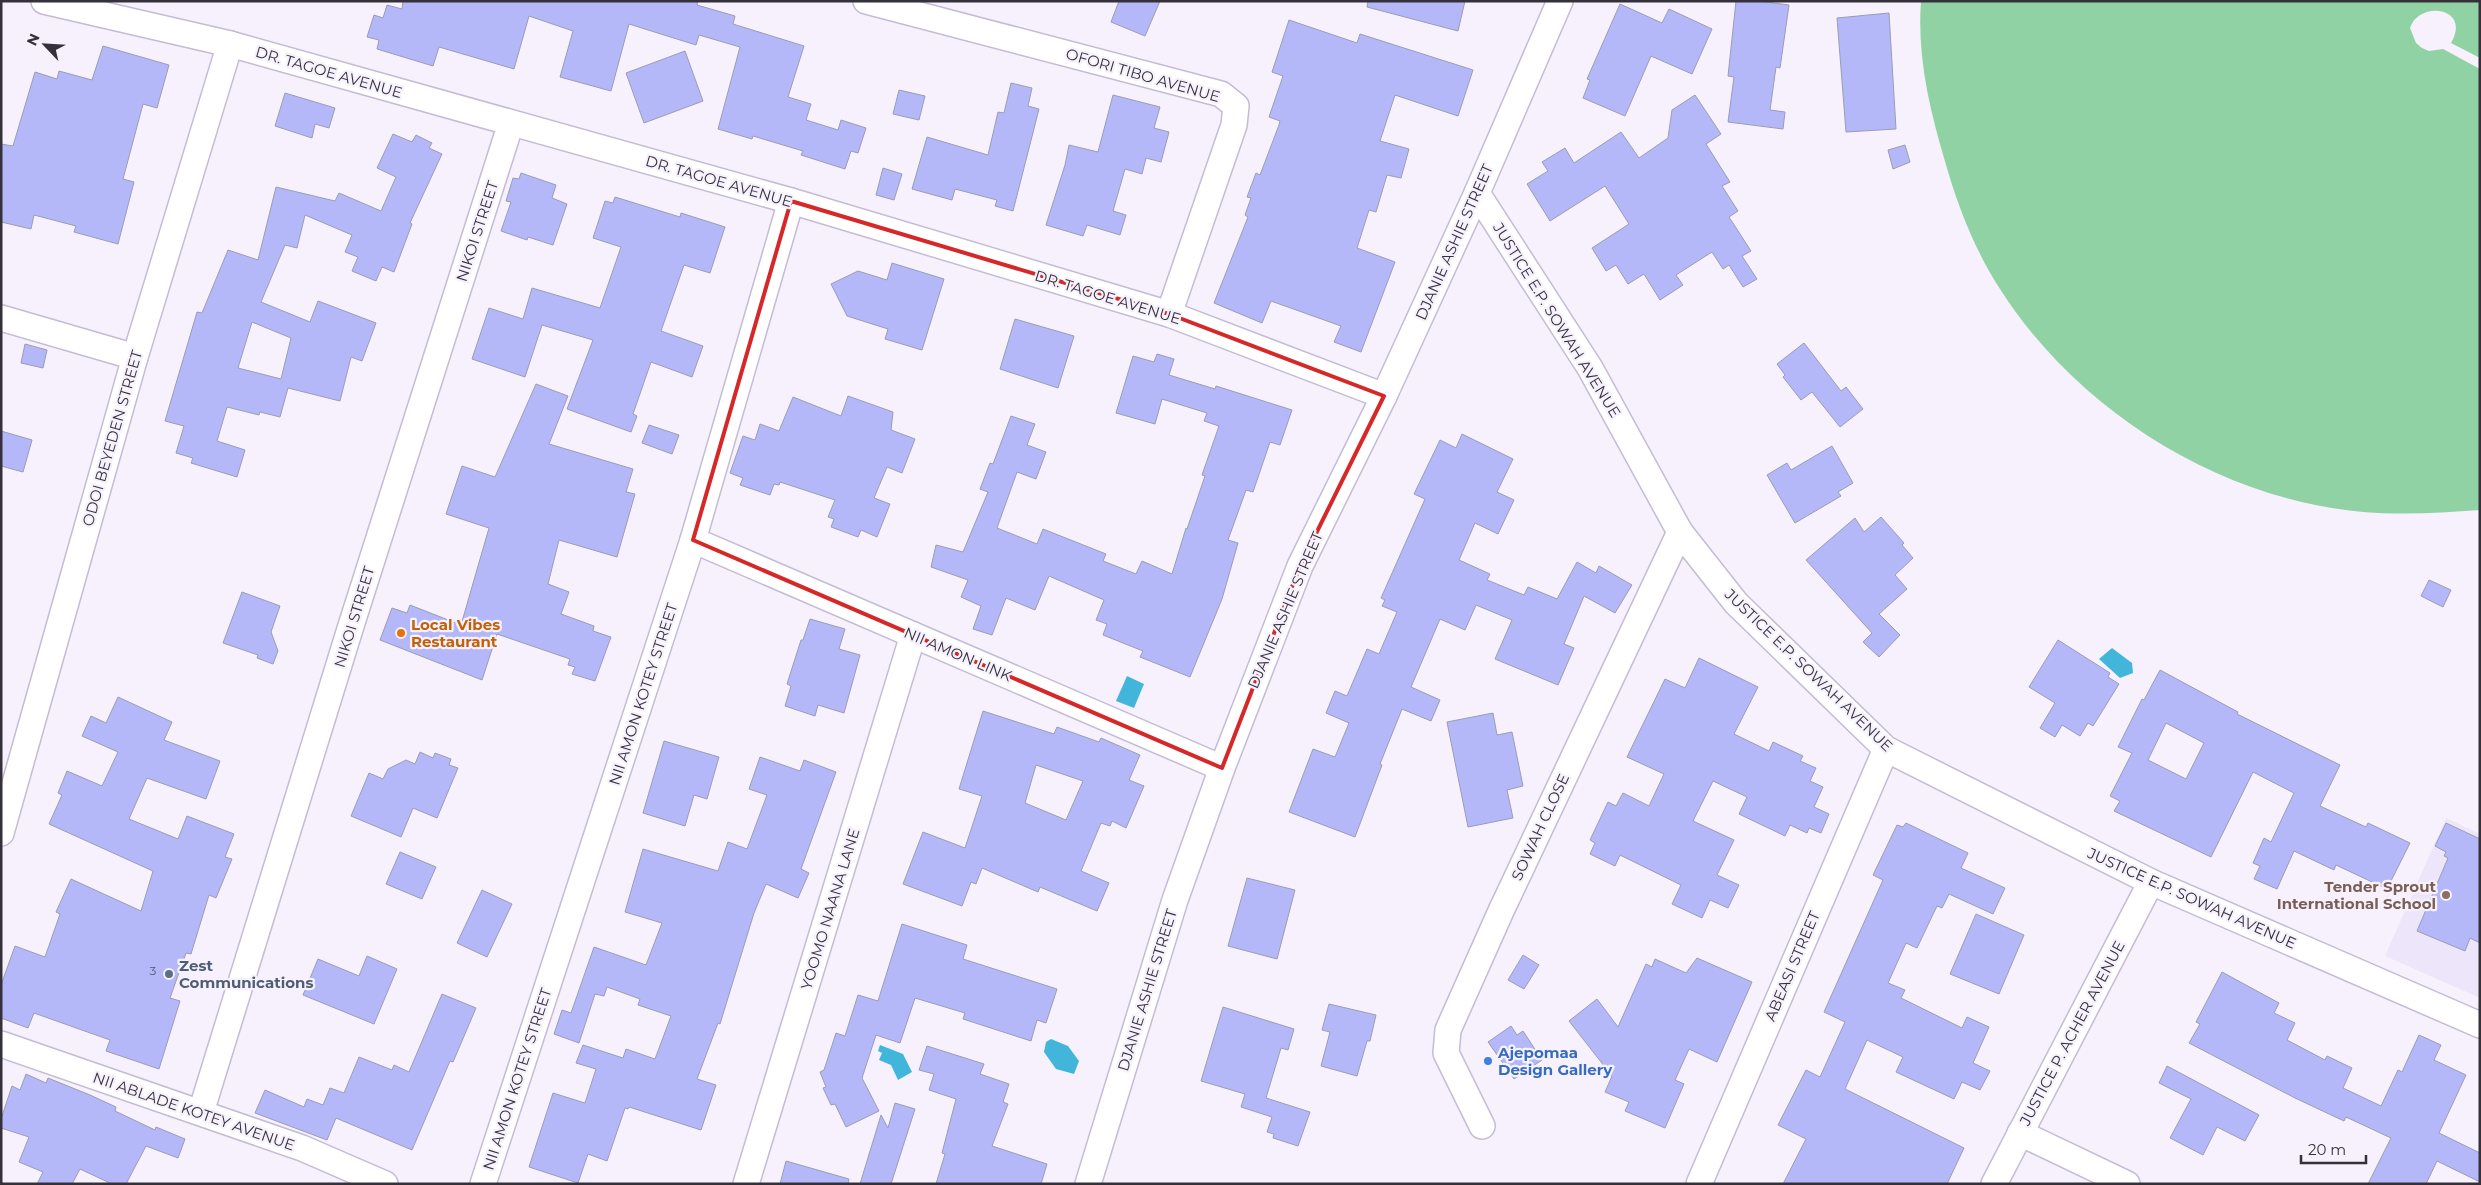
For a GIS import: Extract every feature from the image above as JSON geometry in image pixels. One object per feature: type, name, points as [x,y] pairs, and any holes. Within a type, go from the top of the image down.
[{"type":"street","name":"DR. TAGOE AVENUE","points":[[44,1],[230,44],[791,201],[1169,314],[1384,396]]},
{"type":"street","name":"OFORI TIBO AVENUE","points":[[866,1],[1221,94],[1236,106],[1234,125],[1169,314]]},
{"type":"street","name":"DJANIE ASHIE STREET","points":[[1088,1184],[1175,900],[1222,768],[1300,566],[1384,396],[1477,193],[1560,1]]},
{"type":"street","name":"ODOI BEYEDEN STREET","points":[[1,834],[135,357],[230,44]]},
{"type":"street","name":"NIKOI STREET","points":[[201,1112],[353,619],[511,123]]},
{"type":"street","name":"JUSTICE E.P. SOWAH AVENUE","points":[[1477,193],[1590,368],[1680,532],[1736,603],[1886,749],[2151,882],[2480,1025]]},
{"type":"street","name":"NII AMON KOTEY STREET","points":[[483,1184],[694,540],[791,201]]},
{"type":"street","points":[[1,318],[135,357]]},
{"type":"street","name":"SOWAH CLOSE","points":[[1482,1126],[1446,1053],[1448,1030],[1505,902],[1680,532]]},
{"type":"street","name":"NII AMON LINK","points":[[694,540],[1222,768]]},
{"type":"street","name":"YOOMO NAANA LANE","points":[[746,1184],[913,635]]},
{"type":"street","name":"ABEASI STREET","points":[[1699,1184],[1886,749]]},
{"type":"street","name":"JUSTICE P. ACHER AVENUE","points":[[1994,1184],[2151,882]]},
{"type":"street","name":"NII ABLADE KOTEY AVENUE","points":[[1,1044],[302,1148],[385,1184]]},
{"type":"street","points":[[2020,1133],[2127,1184]]},
{"type":"highlighted area","points":[[791,201],[1169,314],[1384,396],[1300,566],[1222,768],[693,540]]},
{"type":"shaded area","name":"Tender Sprout International School","points":[[2446,818],[2480,834],[2480,998],[2385,956]]},
{"type":"green space","points":[[1921,1],[2480,1],[2480,58],[2451,43],[2456,31],[2455,22],[2450,15],[2432,11],[2423,13],[2415,19],[2410,28],[2416,43],[2422,48],[2429,51],[2443,49],[2480,69],[2480,510],[2422,513],[2363,512],[2309,504],[2257,489],[2205,468],[2157,441],[2111,410],[2069,373],[2032,333],[2000,289],[1982,258],[1967,226],[1949,175],[1925,81],[1920,21]]},
{"type":"water","points":[[2112,648],[2132,663],[2133,673],[2120,678],[2099,659]]},
{"type":"water","points":[[1127,676],[1144,684],[1134,708],[1116,701]]},
{"type":"water","points":[[1051,1039],[1068,1046],[1079,1061],[1074,1074],[1056,1069],[1044,1052],[1046,1042]]},
{"type":"water","points":[[880,1045],[903,1054],[912,1072],[898,1080],[891,1065],[879,1060],[882,1053],[878,1051]]},
{"type":"building","points":[[403,1],[698,1],[697,5],[735,16],[733,24],[804,46],[788,97],[811,104],[806,120],[838,130],[841,120],[866,128],[858,153],[851,151],[845,169],[801,155],[803,151],[753,136],[752,139],[718,129],[740,47],[699,35],[696,45],[629,24],[611,91],[560,77],[573,31],[529,16],[514,69],[439,47],[433,66],[377,49],[379,40],[367,37],[374,15],[383,18],[387,5],[402,9]]},
{"type":"building","points":[[1119,1],[1160,1],[1145,36],[1111,22]]},
{"type":"building","points":[[1368,1],[1465,1],[1458,31],[1367,7]]},
{"type":"building","points":[[1736,1],[1759,1],[1789,5],[1780,68],[1776,67],[1770,110],[1785,112],[1783,129],[1728,122],[1734,77],[1728,76]]},
{"type":"building","points":[[1620,4],[1662,23],[1669,9],[1712,29],[1692,74],[1651,56],[1625,116],[1583,98],[1590,80],[1587,79]]},
{"type":"building","points":[[1889,13],[1896,129],[1846,132],[1837,18]]},
{"type":"building","points":[[1289,20],[1357,43],[1360,34],[1473,70],[1458,116],[1395,95],[1380,141],[1409,149],[1401,178],[1387,175],[1376,212],[1369,210],[1357,248],[1395,262],[1361,352],[1334,342],[1341,326],[1271,301],[1262,323],[1214,303],[1248,217],[1245,215],[1251,198],[1247,197],[1256,173],[1260,175],[1279,125],[1280,121],[1269,117],[1283,76],[1272,72]]},
{"type":"building","points":[[103,46],[169,65],[157,108],[143,104],[123,179],[134,182],[118,244],[74,232],[76,226],[34,215],[31,229],[1,222],[1,144],[13,146],[35,72],[57,79],[59,71],[92,80]]},
{"type":"building","points":[[685,51],[703,101],[644,123],[626,73]]},
{"type":"building","points":[[1011,83],[1032,88],[1028,106],[1039,109],[1013,211],[995,206],[997,200],[955,189],[952,200],[912,189],[927,137],[988,155],[998,112],[1004,113]]},
{"type":"building","points":[[899,90],[925,96],[919,120],[893,114]]},
{"type":"building","points":[[285,93],[335,108],[329,128],[315,124],[312,138],[275,126]]},
{"type":"building","points":[[1113,95],[1160,107],[1154,128],[1169,132],[1161,162],[1146,158],[1142,174],[1125,169],[1113,211],[1126,215],[1120,235],[1087,225],[1083,236],[1046,225],[1065,165],[1069,145],[1098,152]]},
{"type":"building","points":[[1695,95],[1721,134],[1706,144],[1730,182],[1722,186],[1738,211],[1729,217],[1751,251],[1742,256],[1757,279],[1743,287],[1729,265],[1723,269],[1712,252],[1676,275],[1683,285],[1660,300],[1644,274],[1628,284],[1616,265],[1606,271],[1592,248],[1629,224],[1605,186],[1550,221],[1527,184],[1548,171],[1542,162],[1565,148],[1574,163],[1621,132],[1639,158],[1668,138],[1672,110]]},
{"type":"building","points":[[393,134],[412,142],[416,135],[432,143],[429,148],[442,154],[410,223],[412,224],[394,272],[382,267],[376,281],[352,271],[358,257],[345,252],[352,235],[305,215],[297,248],[285,245],[261,302],[310,322],[318,301],[376,323],[362,361],[351,357],[340,401],[288,388],[280,417],[260,412],[259,415],[227,407],[217,441],[245,450],[237,477],[191,463],[193,458],[176,453],[184,426],[165,421],[197,312],[202,313],[228,250],[258,260],[276,187],[335,201],[339,193],[381,211],[396,177],[377,168]],"holes":[[[252,322],[291,338],[281,379],[238,368]]]},
{"type":"building","points":[[1905,145],[1910,162],[1893,169],[1888,150]]},
{"type":"building","points":[[883,168],[902,174],[894,200],[876,195]]},
{"type":"building","points":[[521,173],[556,185],[552,198],[567,204],[553,245],[528,237],[527,240],[501,231],[511,202],[506,201],[513,178],[519,179]]},
{"type":"building","points":[[615,197],[680,217],[681,213],[725,227],[710,273],[684,265],[661,331],[703,346],[692,377],[651,362],[633,414],[637,416],[631,432],[567,409],[593,340],[542,325],[525,377],[472,359],[489,308],[523,319],[532,288],[600,308],[621,247],[593,238],[605,201],[613,203]]},
{"type":"building","points":[[892,263],[944,279],[922,350],[885,339],[888,329],[847,316],[831,284],[858,271],[887,280]]},
{"type":"building","points":[[1015,319],[1074,336],[1058,388],[1000,369]]},
{"type":"building","points":[[1804,343],[1841,391],[1846,387],[1863,409],[1840,427],[1812,392],[1801,400],[1783,377],[1785,375],[1777,364]]},
{"type":"building","points":[[25,344],[47,350],[43,368],[21,363]]},
{"type":"building","points":[[1157,354],[1174,359],[1169,375],[1215,389],[1216,386],[1292,410],[1280,445],[1270,442],[1253,492],[1246,490],[1228,540],[1238,543],[1222,599],[1190,677],[1140,657],[1143,651],[1103,635],[1107,624],[1096,620],[1104,600],[1049,576],[1035,610],[1006,598],[992,635],[973,629],[981,606],[961,597],[968,580],[931,567],[936,545],[963,552],[988,492],[980,489],[990,463],[993,464],[1011,416],[1035,424],[1027,445],[1046,452],[1036,479],[1017,472],[997,528],[1037,544],[1043,529],[1106,554],[1103,561],[1136,574],[1142,561],[1172,574],[1205,476],[1202,475],[1219,426],[1204,421],[1207,413],[1162,399],[1155,424],[1116,413],[1133,356],[1154,362]]},
{"type":"building","points":[[536,384],[568,396],[549,444],[633,469],[626,492],[635,494],[617,557],[559,540],[548,584],[569,592],[561,614],[594,626],[593,631],[611,637],[595,681],[572,674],[575,667],[568,665],[570,659],[497,634],[482,680],[380,640],[392,608],[407,613],[410,605],[461,625],[489,528],[446,514],[462,466],[495,477]]},
{"type":"building","points":[[848,396],[893,412],[891,430],[915,439],[902,473],[887,467],[874,498],[890,504],[877,537],[861,530],[858,537],[831,527],[834,519],[828,517],[835,500],[780,482],[779,485],[774,484],[770,495],[740,485],[743,478],[730,473],[743,436],[755,440],[760,424],[779,431],[793,397],[841,416]]},
{"type":"building","points":[[649,425],[679,435],[672,454],[642,443]]},
{"type":"building","points":[[1,431],[32,440],[23,472],[1,466]]},
{"type":"building","points":[[1462,434],[1513,459],[1497,492],[1514,500],[1498,534],[1475,523],[1459,560],[1490,574],[1487,580],[1524,595],[1528,587],[1557,599],[1577,562],[1596,573],[1599,566],[1632,585],[1615,613],[1584,596],[1564,644],[1574,648],[1558,685],[1495,659],[1512,620],[1476,605],[1465,630],[1440,619],[1411,687],[1440,700],[1431,721],[1402,709],[1380,764],[1382,765],[1355,837],[1289,812],[1313,749],[1335,757],[1349,723],[1326,713],[1335,691],[1347,696],[1367,649],[1379,654],[1397,612],[1382,606],[1385,600],[1381,598],[1425,499],[1414,494],[1440,440],[1456,448]]},
{"type":"building","points":[[1832,446],[1853,483],[1838,492],[1841,496],[1795,523],[1767,475],[1787,463],[1791,470]]},
{"type":"building","points":[[1881,517],[1904,543],[1902,545],[1913,558],[1895,575],[1907,589],[1879,614],[1900,635],[1879,657],[1863,642],[1872,633],[1806,560],[1855,518],[1864,532]]},
{"type":"building","points":[[2429,580],[2451,590],[2443,607],[2421,596]]},
{"type":"building","points":[[242,592],[280,606],[271,632],[278,651],[273,664],[257,658],[258,655],[223,643]]},
{"type":"building","points":[[810,619],[845,629],[839,649],[860,655],[844,713],[818,705],[815,716],[785,706],[791,686],[787,684]]},
{"type":"building","points":[[2058,640],[2110,673],[2108,677],[2119,684],[2093,726],[2088,723],[2080,736],[2062,725],[2055,737],[2040,728],[2055,703],[2029,687]]},
{"type":"building","points":[[1699,658],[1758,687],[1734,734],[1769,751],[1773,742],[1803,756],[1800,761],[1816,768],[1810,781],[1823,787],[1814,807],[1829,814],[1821,833],[1809,828],[1807,833],[1790,825],[1785,836],[1739,814],[1747,797],[1713,781],[1693,821],[1734,840],[1717,875],[1739,885],[1728,908],[1710,900],[1702,918],[1672,904],[1681,885],[1620,855],[1615,866],[1590,854],[1595,843],[1590,840],[1608,802],[1616,806],[1623,793],[1649,806],[1664,774],[1627,757],[1665,679],[1685,688]]},
{"type":"building","points":[[2160,670],[2238,712],[2237,714],[2340,765],[2320,806],[2366,827],[2368,823],[2410,843],[2387,889],[2336,865],[2334,870],[2294,851],[2277,889],[2254,879],[2260,866],[2253,863],[2264,838],[2271,842],[2294,793],[2253,772],[2211,857],[2114,811],[2120,801],[2110,796],[2132,753],[2118,747],[2142,699],[2144,700]],"holes":[[[2166,723],[2204,743],[2186,779],[2148,760]]]},
{"type":"building","points":[[118,697],[172,722],[164,740],[220,761],[206,799],[147,778],[129,819],[178,839],[187,816],[234,834],[225,857],[232,859],[216,898],[209,895],[191,954],[186,953],[170,998],[180,1001],[159,1069],[106,1051],[110,1040],[34,1013],[28,1028],[1,1018],[1,985],[15,946],[45,957],[60,914],[56,912],[71,879],[141,911],[153,871],[49,824],[62,795],[58,793],[67,771],[102,786],[118,752],[82,736],[91,716],[106,723]]},
{"type":"building","points":[[983,711],[1054,734],[1057,727],[1099,742],[1101,738],[1140,755],[1129,780],[1144,786],[1126,828],[1112,821],[1110,826],[1101,823],[1081,871],[1109,883],[1097,911],[1040,887],[1038,892],[982,868],[976,884],[971,882],[962,906],[903,884],[923,832],[965,848],[982,796],[959,789]],"holes":[[[1036,765],[1083,781],[1066,820],[1025,803]]]},
{"type":"building","points":[[1493,713],[1497,735],[1512,732],[1523,786],[1507,790],[1513,818],[1468,827],[1447,722]]},
{"type":"building","points":[[664,741],[719,757],[707,799],[694,795],[685,826],[643,813]]},
{"type":"building","points":[[420,752],[433,758],[435,753],[451,759],[449,765],[458,768],[437,818],[413,808],[401,837],[351,816],[369,773],[383,779],[388,769],[406,760],[415,764]]},
{"type":"building","points":[[760,757],[800,771],[804,760],[836,772],[801,869],[809,873],[798,898],[766,884],[754,913],[720,1024],[718,1023],[697,1079],[716,1085],[701,1130],[629,1107],[628,1109],[625,1108],[607,1161],[588,1154],[578,1183],[529,1167],[553,1093],[585,1103],[596,1069],[576,1063],[583,1045],[623,1058],[626,1049],[655,1059],[671,1016],[638,1005],[640,999],[607,987],[604,996],[595,994],[579,1043],[554,1034],[562,1010],[571,1013],[594,947],[646,965],[662,923],[625,912],[643,849],[718,871],[728,842],[747,849],[767,795],[749,789]]},
{"type":"building","points":[[1906,823],[1968,853],[1961,868],[2005,888],[1993,914],[1949,894],[1942,908],[1937,906],[1917,948],[1906,943],[1888,983],[1905,990],[1901,998],[1962,1028],[1967,1017],[1989,1027],[1973,1063],[1990,1071],[1980,1090],[1962,1082],[1954,1099],[1896,1072],[1903,1057],[1867,1040],[1845,1089],[1964,1148],[1947,1184],[1783,1184],[1806,1139],[1778,1125],[1806,1070],[1820,1077],[1845,1022],[1824,1012],[1883,880],[1873,875],[1897,825],[1903,827]]},
{"type":"building","points":[[2446,823],[2480,839],[2480,943],[2470,938],[2465,951],[2417,931],[2448,858],[2444,856],[2446,852],[2435,846]]},
{"type":"building","points":[[400,852],[436,867],[422,899],[386,884]]},
{"type":"building","points":[[1247,878],[1295,890],[1277,959],[1228,946]]},
{"type":"building","points":[[482,890],[512,904],[487,957],[457,943]]},
{"type":"building","points":[[1976,914],[2024,935],[1999,994],[1950,974]]},
{"type":"building","points":[[902,924],[967,945],[963,959],[1057,989],[1046,1023],[1037,1020],[1031,1041],[963,1019],[965,1013],[915,998],[900,1043],[876,1035],[862,1078],[879,1111],[846,1127],[835,1104],[831,1105],[823,1088],[826,1087],[820,1072],[824,1070],[836,1033],[845,1036],[858,995],[878,1001]]},
{"type":"building","points":[[1523,955],[1539,965],[1524,989],[1508,980]]},
{"type":"building","points":[[367,956],[397,969],[374,1024],[303,995],[318,959],[359,976]]},
{"type":"building","points":[[1697,958],[1752,982],[1717,1062],[1689,1049],[1675,1080],[1684,1084],[1665,1128],[1625,1111],[1629,1102],[1605,1092],[1612,1076],[1569,1021],[1597,999],[1618,1027],[1646,964],[1652,967],[1655,959],[1686,973]]},
{"type":"building","points":[[2222,972],[2279,1003],[2274,1013],[2295,1023],[2287,1040],[2325,1060],[2327,1056],[2352,1068],[2343,1088],[2381,1106],[2398,1070],[2402,1072],[2419,1035],[2441,1045],[2434,1060],[2466,1075],[2439,1133],[2480,1153],[2480,1182],[2437,1161],[2426,1184],[2368,1184],[2391,1138],[2346,1117],[2344,1121],[2295,1098],[2189,1043],[2200,1024],[2196,1022]]},
{"type":"building","points":[[442,994],[476,1008],[453,1062],[450,1061],[412,1150],[336,1118],[327,1140],[255,1113],[265,1090],[304,1107],[307,1099],[323,1105],[330,1088],[344,1093],[359,1057],[392,1070],[394,1065],[409,1072]]},
{"type":"building","points":[[1329,1004],[1376,1015],[1370,1041],[1367,1041],[1357,1076],[1321,1066],[1330,1032],[1322,1030]]},
{"type":"building","points":[[1223,1007],[1294,1029],[1288,1050],[1281,1048],[1266,1098],[1310,1112],[1298,1146],[1273,1138],[1274,1134],[1267,1132],[1272,1117],[1241,1107],[1245,1094],[1201,1081]]},
{"type":"building","points":[[1511,1026],[1517,1035],[1523,1031],[1542,1060],[1514,1079],[1488,1042]]},
{"type":"building","points":[[927,1046],[984,1064],[980,1074],[1009,1084],[1003,1102],[1008,1104],[992,1146],[1047,1164],[1041,1184],[936,1184],[945,1154],[942,1153],[956,1099],[929,1090],[934,1074],[919,1070]]},
{"type":"building","points":[[2167,1066],[2259,1115],[2245,1141],[2217,1127],[2203,1155],[2170,1138],[2191,1099],[2159,1083]]},
{"type":"building","points":[[26,1074],[46,1083],[48,1078],[90,1095],[116,1107],[115,1111],[155,1130],[156,1127],[185,1139],[178,1158],[146,1146],[126,1184],[112,1184],[80,1169],[72,1184],[37,1184],[43,1172],[19,1162],[29,1137],[1,1128],[1,1119],[12,1086],[20,1090]]},
{"type":"building","points":[[895,1103],[915,1109],[891,1184],[860,1184],[881,1115],[888,1128]]},
{"type":"building","points":[[786,1161],[849,1179],[848,1184],[780,1184]]},
{"type":"place","name":"Local Vibes Restaurant","points":[[401,633]]},
{"type":"place","name":"Tender Sprout International School","points":[[2446,895]]},
{"type":"place","name":"Zest Communications","points":[[169,974]]},
{"type":"place","name":"Ajepomaa Design Gallery","points":[[1488,1061]]}]
